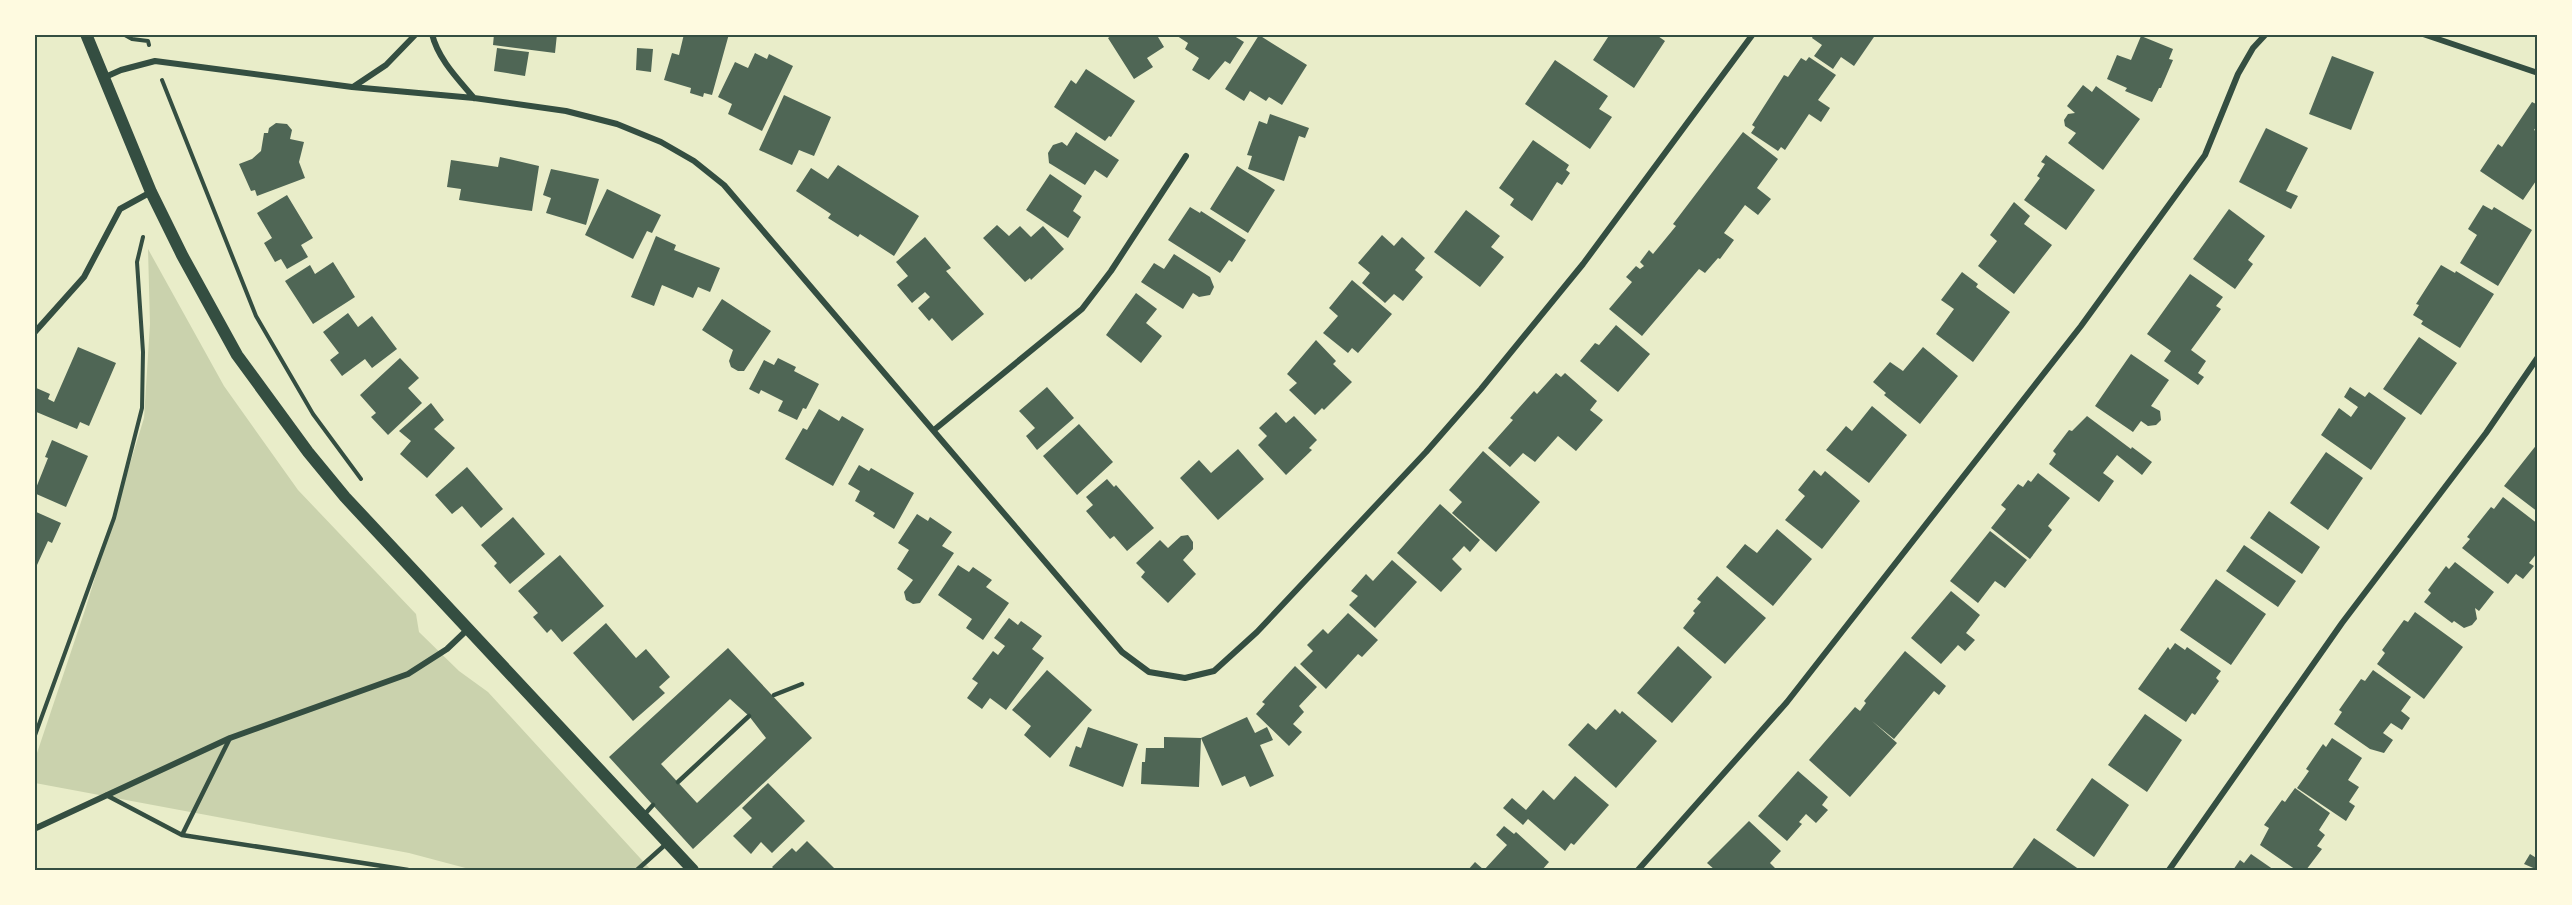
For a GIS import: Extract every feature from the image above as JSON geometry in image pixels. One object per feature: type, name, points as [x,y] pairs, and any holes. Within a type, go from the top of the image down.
[{"type":"main road","points":[[86,34],[151,192],[182,255],[237,355],[308,452],[345,497],[693,870]]},
{"type":"street","points":[[352,87],[386,65],[416,34]]},
{"type":"street","points":[[432,34],[435,45],[448,67],[474,98]]},
{"type":"street","points":[[103,78],[121,70],[155,61],[352,87],[474,98],[566,111],[617,124],[661,142],[694,161],[724,185],[1122,652],[1149,672],[1185,678],[1214,671],[1257,632],[1426,452],[1481,389],[1583,264],[1753,34]]},
{"type":"street","points":[[1638,870],[1786,702],[2081,327],[2205,155],[2238,74],[2253,48],[2266,34]]},
{"type":"street","points":[[2423,34],[2538,73]]},
{"type":"street","points":[[934,430],[1082,309],[1111,271],[1186,156]]},
{"type":"street","points":[[34,333],[84,277],[120,209],[151,192]]},
{"type":"street","points":[[2169,870],[2342,623],[2486,433],[2538,357]]},
{"type":"street","points":[[34,829],[230,738],[408,674],[447,649],[468,628]]},
{"type":"lane","points":[[774,695],[802,684]]},
{"type":"lane","points":[[678,782],[749,716]]},
{"type":"lane","points":[[182,835],[230,738]]},
{"type":"lane","points":[[106,795],[182,835],[408,870]]},
{"type":"lane","points":[[642,817],[653,805]]},
{"type":"lane","points":[[637,870],[667,844]]},
{"type":"path","points":[[123,34],[132,39],[147,41]]},
{"type":"path","points":[[163,83],[256,315],[313,414],[366,485]]},
{"type":"path","points":[[34,738],[114,518],[142,408],[143,352],[137,262],[143,237]]},
{"type":"green space","points":[[148,249],[224,386],[298,490],[416,614],[419,632],[459,671],[488,692],[651,870],[473,870],[409,853],[35,783],[35,759],[86,607],[144,418],[150,324]]},
{"type":"building","points":[[494,34],[557,34],[555,53],[493,45]]},
{"type":"building","points":[[684,34],[729,34],[712,95],[704,93],[703,97],[690,93],[691,88],[664,80],[672,53],[679,55]]},
{"type":"building","points":[[1114,34],[1161,34],[1158,37],[1164,47],[1147,58],[1153,67],[1134,79],[1108,38]]},
{"type":"building","points":[[1174,34],[1231,34],[1244,42],[1230,64],[1225,61],[1209,80],[1192,70],[1199,58],[1185,49],[1188,43]]},
{"type":"building","points":[[1610,34],[1655,34],[1665,41],[1634,88],[1593,60]]},
{"type":"building","points":[[1814,34],[1876,34],[1854,66],[1841,57],[1833,69],[1814,56],[1822,45],[1812,38]]},
{"type":"building","points":[[1259,35],[1307,65],[1282,105],[1269,97],[1266,101],[1250,91],[1244,101],[1225,89]]},
{"type":"building","points":[[2141,36],[2173,49],[2169,59],[2173,60],[2152,102],[2125,91],[2127,88],[2107,79],[2117,55],[2131,60]]},
{"type":"building","points":[[497,48],[529,52],[525,76],[494,71]]},
{"type":"building","points":[[637,48],[653,49],[651,72],[636,70]]},
{"type":"building","points":[[755,53],[767,59],[769,54],[793,66],[762,131],[728,114],[732,104],[718,97],[735,62],[748,68]]},
{"type":"building","points":[[2332,56],[2374,72],[2351,130],[2309,114]]},
{"type":"building","points":[[1809,57],[1836,75],[1818,100],[1830,108],[1821,122],[1809,114],[1785,150],[1781,147],[1778,151],[1751,133],[1755,127],[1752,125],[1784,75],[1788,77],[1801,58],[1806,61]]},
{"type":"building","points":[[1555,60],[1608,96],[1599,109],[1612,117],[1590,149],[1525,104]]},
{"type":"building","points":[[1086,69],[1135,101],[1111,137],[1109,136],[1105,141],[1054,107],[1071,80],[1076,84]]},
{"type":"building","points":[[2083,85],[2092,92],[2096,86],[2140,119],[2103,170],[2068,143],[2076,133],[2065,126],[2064,120],[2068,114],[2075,113],[2067,106]]},
{"type":"building","points":[[784,95],[831,117],[814,156],[799,150],[792,165],[759,150]]},
{"type":"building","points":[[2532,102],[2538,105],[2538,124],[2534,130],[2538,132],[2538,178],[2523,200],[2480,171],[2498,144],[2502,147]]},
{"type":"building","points":[[1270,114],[1309,128],[1305,138],[1299,136],[1284,181],[1248,169],[1252,156],[1247,155],[1259,121],[1267,124]]},
{"type":"building","points":[[276,123],[287,124],[292,130],[290,139],[304,142],[299,162],[305,178],[257,196],[255,190],[251,191],[239,164],[252,159],[261,151],[264,133],[268,133],[269,128]]},
{"type":"building","points":[[2266,128],[2308,148],[2286,191],[2298,196],[2291,209],[2239,182]]},
{"type":"building","points":[[1076,132],[1119,160],[1107,178],[1095,170],[1085,185],[1049,163],[1048,153],[1053,145],[1062,142],[1067,146]]},
{"type":"building","points":[[1743,132],[1778,159],[1757,188],[1771,199],[1758,215],[1745,205],[1724,233],[1734,240],[1720,259],[1718,258],[1705,273],[1699,269],[1642,336],[1609,309],[1632,282],[1626,277],[1636,266],[1640,269],[1644,266],[1640,262],[1649,250],[1653,254],[1676,226],[1673,224]]},
{"type":"building","points":[[1533,140],[1569,165],[1566,170],[1570,173],[1562,185],[1557,182],[1532,221],[1510,205],[1514,199],[1499,188]]},
{"type":"building","points":[[2046,155],[2095,190],[2066,230],[2024,200],[2040,178],[2037,176],[2045,164],[2041,162]]},
{"type":"building","points":[[500,157],[539,166],[532,211],[459,200],[461,189],[447,187],[451,160],[498,167]]},
{"type":"building","points":[[838,165],[919,216],[894,256],[860,234],[858,237],[828,218],[831,214],[796,191],[811,168],[828,179]]},
{"type":"building","points":[[1237,166],[1275,190],[1248,233],[1210,209]]},
{"type":"building","points":[[551,169],[599,179],[586,225],[546,213],[551,198],[543,195]]},
{"type":"building","points":[[1050,174],[1082,196],[1073,211],[1081,217],[1068,238],[1026,210]]},
{"type":"building","points":[[607,189],[661,215],[652,233],[647,231],[633,259],[585,235]]},
{"type":"building","points":[[287,195],[313,238],[301,245],[308,257],[287,269],[281,259],[275,262],[264,243],[272,238],[257,213]]},
{"type":"building","points":[[2014,202],[2030,216],[2024,224],[2052,245],[2014,294],[1978,266],[1997,241],[1990,235]]},
{"type":"building","points":[[2483,205],[2492,210],[2494,207],[2532,230],[2498,286],[2460,263],[2477,235],[2468,229]]},
{"type":"building","points":[[1190,207],[1200,213],[1201,211],[1246,240],[1232,262],[1229,260],[1220,273],[1168,240]]},
{"type":"building","points":[[2229,209],[2265,236],[2248,260],[2253,264],[2235,289],[2193,259]]},
{"type":"building","points":[[1466,210],[1500,236],[1491,247],[1504,257],[1480,287],[1434,252]]},
{"type":"building","points":[[997,225],[1009,236],[1020,226],[1031,237],[1043,226],[1064,249],[1031,280],[1030,278],[1025,282],[983,238]]},
{"type":"building","points":[[1382,235],[1394,246],[1402,237],[1425,258],[1415,270],[1423,277],[1403,301],[1394,294],[1385,303],[1362,283],[1370,273],[1358,263]]},
{"type":"building","points":[[656,236],[676,245],[674,250],[720,268],[710,292],[698,287],[693,298],[662,285],[654,306],[631,297]]},
{"type":"building","points":[[925,237],[951,268],[946,271],[984,314],[952,341],[932,318],[929,321],[918,308],[930,297],[925,292],[912,303],[897,285],[908,276],[896,262]]},
{"type":"building","points":[[1174,254],[1210,277],[1214,287],[1210,295],[1199,297],[1193,293],[1183,309],[1141,282],[1154,263],[1164,269]]},
{"type":"building","points":[[333,262],[355,297],[313,324],[285,281],[310,265],[315,274]]},
{"type":"building","points":[[2441,265],[2455,273],[2456,271],[2494,294],[2460,348],[2421,324],[2423,321],[2413,315],[2419,305],[2416,304]]},
{"type":"building","points":[[1962,272],[1978,284],[1976,287],[2010,312],[1973,362],[1936,334],[1954,309],[1941,300]]},
{"type":"building","points":[[2190,274],[2223,297],[2216,306],[2221,309],[2191,350],[2206,361],[2198,373],[2204,377],[2198,385],[2164,361],[2171,351],[2147,334]]},
{"type":"building","points":[[1352,280],[1392,314],[1358,353],[1352,348],[1348,353],[1323,333],[1338,316],[1329,308]]},
{"type":"building","points":[[1136,293],[1157,309],[1146,323],[1162,336],[1141,363],[1106,335]]},
{"type":"building","points":[[722,299],[771,331],[744,371],[731,367],[729,361],[733,350],[702,330]]},
{"type":"building","points":[[348,313],[358,327],[372,316],[397,349],[372,368],[365,359],[342,376],[330,360],[339,353],[323,332]]},
{"type":"building","points":[[1616,325],[1650,354],[1618,392],[1580,361],[1595,343],[1599,345]]},
{"type":"building","points":[[2419,337],[2457,363],[2421,415],[2383,389]]},
{"type":"building","points":[[1316,340],[1336,361],[1333,364],[1352,382],[1324,410],[1322,408],[1315,415],[1289,390],[1297,383],[1287,374]]},
{"type":"building","points":[[78,347],[116,363],[89,426],[80,422],[77,429],[34,411],[34,387],[50,394],[48,399],[54,402]]},
{"type":"building","points":[[1923,347],[1958,376],[1920,424],[1884,395],[1886,393],[1873,382],[1890,362],[1903,371]]},
{"type":"building","points":[[2131,354],[2169,380],[2151,406],[2160,411],[2161,420],[2156,425],[2148,426],[2141,421],[2133,432],[2095,406]]},
{"type":"building","points":[[400,358],[419,378],[408,388],[422,403],[388,435],[371,417],[376,413],[360,395]]},
{"type":"building","points":[[778,358],[796,367],[794,371],[819,384],[806,409],[803,408],[797,420],[778,411],[783,401],[761,390],[759,394],[749,389],[764,360],[774,365]]},
{"type":"building","points":[[1556,373],[1561,377],[1565,373],[1597,401],[1590,410],[1603,420],[1576,451],[1558,436],[1535,462],[1523,453],[1510,467],[1488,448],[1513,420],[1510,418],[1534,391],[1537,394]]},
{"type":"building","points":[[1047,387],[1074,418],[1037,450],[1026,436],[1035,428],[1019,411]]},
{"type":"building","points":[[2350,387],[2365,397],[2369,392],[2406,418],[2371,470],[2321,435],[2339,408],[2351,417],[2358,407],[2344,397]]},
{"type":"building","points":[[431,403],[444,420],[434,429],[455,448],[427,478],[400,454],[411,441],[399,431]]},
{"type":"building","points":[[1872,406],[1907,435],[1869,483],[1826,450],[1846,426],[1852,431]]},
{"type":"building","points":[[819,409],[839,421],[842,416],[864,429],[833,486],[785,459],[803,428],[807,430]]},
{"type":"building","points":[[1276,412],[1286,423],[1294,416],[1317,440],[1309,448],[1312,450],[1286,475],[1258,445],[1267,436],[1259,428]]},
{"type":"building","points":[[2087,416],[2152,462],[2142,475],[2117,455],[2103,473],[2114,481],[2099,502],[2049,464],[2056,454],[2053,451],[2069,430],[2072,431]]},
{"type":"building","points":[[1079,424],[1113,462],[1077,495],[1043,456]]},
{"type":"building","points":[[52,440],[88,456],[66,507],[34,493],[48,458],[45,457]]},
{"type":"building","points":[[2538,443],[2538,512],[2504,486]]},
{"type":"building","points":[[1238,449],[1264,479],[1218,520],[1180,478],[1199,460],[1211,473]]},
{"type":"building","points":[[1483,451],[1540,502],[1496,552],[1452,513],[1462,502],[1449,490]]},
{"type":"building","points":[[2326,452],[2363,478],[2328,530],[2290,503]]},
{"type":"building","points":[[859,465],[869,471],[871,468],[914,493],[894,529],[873,516],[875,513],[855,501],[860,491],[848,484]]},
{"type":"building","points":[[467,467],[503,509],[481,528],[462,506],[452,514],[435,495]]},
{"type":"building","points":[[1814,470],[1821,476],[1825,471],[1860,501],[1822,549],[1785,520],[1805,496],[1798,490]]},
{"type":"building","points":[[2038,473],[2070,498],[2048,526],[2052,530],[2030,559],[1991,528],[2006,509],[2001,505],[2018,484],[2023,487],[2028,480],[2031,482]]},
{"type":"building","points":[[1107,479],[1114,487],[1116,485],[1154,528],[1127,551],[1114,536],[1110,539],[1086,511],[1093,505],[1086,497]]},
{"type":"building","points":[[2503,497],[2538,524],[2535,532],[2538,534],[2538,552],[2529,563],[2534,566],[2523,579],[2516,574],[2508,584],[2462,548],[2470,539],[2467,537],[2491,507],[2494,509]]},
{"type":"building","points":[[1440,504],[1480,540],[1470,552],[1464,546],[1452,559],[1462,569],[1441,592],[1397,553]]},
{"type":"building","points":[[34,511],[61,523],[52,543],[48,541],[37,565],[34,564]]},
{"type":"building","points":[[2269,511],[2320,547],[2302,574],[2250,538]]},
{"type":"building","points":[[917,514],[928,521],[930,517],[952,532],[942,546],[954,553],[920,603],[913,604],[906,600],[904,592],[913,580],[897,569],[909,550],[898,543]]},
{"type":"building","points":[[513,517],[545,554],[510,584],[494,566],[497,563],[481,545]]},
{"type":"building","points":[[1777,529],[1812,559],[1773,606],[1726,567],[1745,544],[1757,553]]},
{"type":"building","points":[[1990,531],[2027,560],[2005,588],[1995,581],[1978,603],[1950,581]]},
{"type":"building","points":[[1188,535],[1193,542],[1193,549],[1183,560],[1196,574],[1168,603],[1141,577],[1145,572],[1136,563],[1160,540],[1168,548],[1181,536]]},
{"type":"building","points":[[2244,545],[2296,581],[2278,607],[2226,571]]},
{"type":"building","points":[[560,555],[604,606],[562,642],[551,629],[547,633],[533,617],[538,613],[518,591]]},
{"type":"building","points":[[1392,560],[1417,582],[1375,628],[1349,605],[1358,596],[1351,591],[1366,574],[1373,581]]},
{"type":"building","points":[[2455,562],[2494,592],[2479,611],[2475,608],[2477,619],[2472,625],[2464,628],[2454,621],[2452,623],[2424,602],[2431,593],[2428,590],[2446,566],[2449,569]]},
{"type":"building","points":[[958,565],[969,572],[973,567],[992,580],[986,587],[1009,603],[983,640],[966,628],[972,619],[938,595]]},
{"type":"building","points":[[1717,576],[1766,618],[1725,664],[1683,628],[1701,602],[1697,599]]},
{"type":"building","points":[[2216,579],[2266,614],[2231,665],[2180,630]]},
{"type":"building","points":[[1951,591],[1980,615],[1966,633],[1975,640],[1965,651],[1958,645],[1941,664],[1911,638]]},
{"type":"building","points":[[2415,612],[2463,647],[2424,699],[2377,664],[2385,653],[2382,650],[2404,620],[2408,622]]},
{"type":"building","points":[[1348,613],[1378,640],[1362,657],[1358,654],[1326,689],[1300,664],[1313,651],[1307,645],[1323,629],[1328,634]]},
{"type":"building","points":[[1009,618],[1018,625],[1021,621],[1042,636],[1032,649],[1044,658],[1006,710],[990,698],[982,709],[967,698],[978,683],[972,679],[993,651],[998,655],[1005,646],[994,638]]},
{"type":"building","points":[[606,623],[636,658],[646,649],[670,677],[659,687],[665,693],[633,721],[573,653]]},
{"type":"building","points":[[2175,643],[2185,650],[2187,647],[2221,671],[2216,678],[2219,681],[2195,715],[2192,713],[2186,722],[2138,689],[2168,647],[2170,650]]},
{"type":"building","points":[[1678,646],[1712,677],[1672,723],[1637,693]]},
{"type":"building","points":[[728,648],[812,738],[693,849],[609,757]],"holes":[[[730,699],[749,716],[766,738],[697,803],[661,764]]]},
{"type":"building","points":[[1905,651],[1946,686],[1939,695],[1934,691],[1894,739],[1872,721],[1897,743],[1850,797],[1809,760],[1855,707],[1860,711],[1866,703],[1864,701]]},
{"type":"building","points":[[1295,666],[1317,687],[1299,706],[1304,712],[1293,724],[1302,732],[1289,746],[1256,714],[1265,704],[1262,702]]},
{"type":"building","points":[[1047,670],[1092,710],[1050,758],[1024,735],[1031,726],[1012,710]]},
{"type":"building","points":[[2373,670],[2411,697],[2401,711],[2410,718],[2402,730],[2391,723],[2383,733],[2393,740],[2384,753],[2370,749],[2334,724],[2342,712],[2339,710],[2361,679],[2365,681]]},
{"type":"building","points":[[1615,709],[1620,714],[1622,711],[1657,741],[1616,788],[1568,745],[1588,723],[1596,730]]},
{"type":"building","points":[[2145,714],[2182,740],[2147,792],[2108,765]]},
{"type":"building","points":[[1247,717],[1255,733],[1267,727],[1273,740],[1260,745],[1274,776],[1250,787],[1245,776],[1222,786],[1201,738]]},
{"type":"building","points":[[1088,727],[1138,744],[1123,787],[1069,766],[1076,746],[1081,748]]},
{"type":"building","points":[[1164,737],[1201,738],[1199,787],[1141,784],[1142,762],[1145,762],[1146,748],[1164,748]]},
{"type":"building","points":[[2332,738],[2362,758],[2348,780],[2359,787],[2349,802],[2355,806],[2346,821],[2297,788],[2309,771],[2306,769],[2323,744],[2326,747]]},
{"type":"building","points":[[1798,771],[1828,797],[1822,805],[1828,810],[1816,823],[1806,814],[1799,822],[1802,824],[1787,841],[1758,816]]},
{"type":"building","points":[[1575,776],[1609,805],[1574,845],[1571,843],[1565,851],[1528,819],[1523,825],[1503,808],[1512,798],[1526,810],[1543,790],[1554,800]]},
{"type":"building","points":[[2092,778],[2129,805],[2094,857],[2056,830]]},
{"type":"building","points":[[768,783],[805,821],[772,853],[761,842],[751,854],[733,836],[752,818],[742,808]]},
{"type":"building","points":[[2295,788],[2330,813],[2319,830],[2325,835],[2317,846],[2322,849],[2306,870],[2296,870],[2260,845],[2269,828],[2264,825],[2282,800],[2285,802]]},
{"type":"building","points":[[1749,821],[1781,851],[1770,863],[1776,869],[1715,870],[1707,863]]},
{"type":"building","points":[[1504,826],[1514,834],[1516,832],[1549,862],[1542,870],[1484,870],[1507,845],[1496,835]]},
{"type":"building","points":[[2034,838],[2080,870],[2011,870]]},
{"type":"building","points":[[807,841],[836,870],[775,870],[772,867],[792,848],[796,852]]},
{"type":"building","points":[[2251,854],[2274,870],[2233,870],[2240,860],[2244,863]]},
{"type":"building","points":[[2530,854],[2538,859],[2538,870],[2524,864]]},
{"type":"building","points":[[1475,862],[1484,870],[1468,870]]}]
